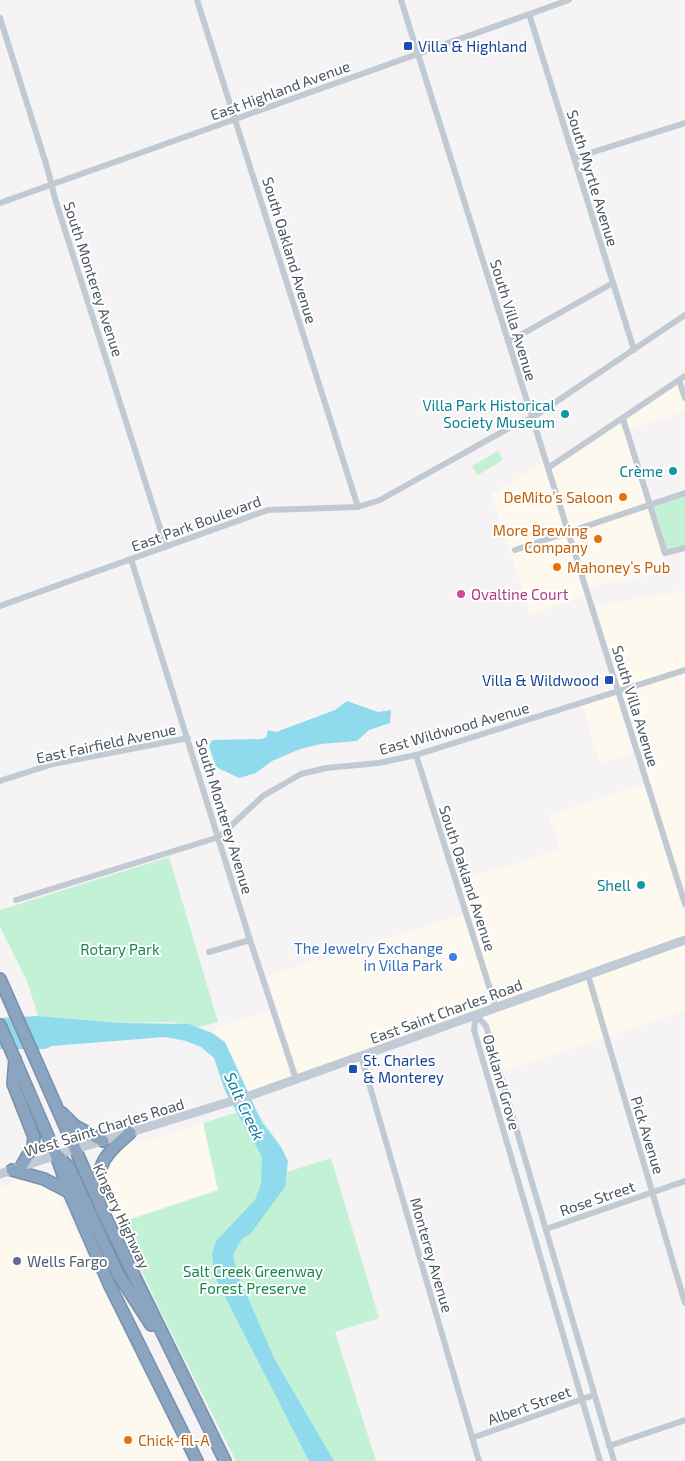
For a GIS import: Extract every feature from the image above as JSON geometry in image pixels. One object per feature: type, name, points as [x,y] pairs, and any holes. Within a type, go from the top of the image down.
[{"type":"highway","name":"Kingery Highway","points":[[0,979],[100,1206],[225,1461]]},
{"type":"highway","points":[[0,1026],[56,1154],[69,1192],[110,1286],[197,1461]]},
{"type":"highway","points":[[13,1056],[13,1084],[34,1137],[33,1146],[17,1168],[69,1192]]},
{"type":"highway","points":[[55,1104],[75,1126],[103,1141]]},
{"type":"highway","points":[[100,1206],[97,1176],[100,1166],[112,1148],[130,1133]]},
{"type":"highway","points":[[56,1154],[69,1168],[118,1274],[149,1322],[166,1344]]},
{"type":"main road","name":"East Saint Charles Road","points":[[216,1107],[685,940]]},
{"type":"main road","name":"West Saint Charles Road","points":[[0,1174],[56,1154],[216,1107]]},
{"type":"street","name":"South Oakland Avenue","points":[[197,0],[358,507]]},
{"type":"street","name":"South Villa Avenue","points":[[401,0],[685,904]]},
{"type":"street","name":"East Highland Avenue","points":[[0,203],[569,0]]},
{"type":"street","name":"South Myrtle Avenue","points":[[529,14],[634,350]]},
{"type":"street","name":"South Monterey Avenue","points":[[0,18],[166,547]]},
{"type":"street","points":[[574,158],[685,123]]},
{"type":"street","points":[[508,342],[613,283]]},
{"type":"street","name":"East Park Boulevard","points":[[0,606],[268,510],[358,507],[380,500],[518,423],[532,418],[685,315]]},
{"type":"street","points":[[548,468],[682,378],[685,398]]},
{"type":"street","points":[[623,419],[665,553],[685,548]]},
{"type":"street","points":[[514,550],[685,493]]},
{"type":"street","name":"South Monterey Avenue","points":[[132,559],[250,940],[296,1079]]},
{"type":"street","name":"East Wildwood Avenue","points":[[16,900],[219,837],[263,796],[301,774],[326,768],[379,764],[416,755],[685,670]]},
{"type":"street","name":"East Fairfield Avenue","points":[[0,781],[53,764],[188,738]]},
{"type":"street","name":"South Oakland Avenue","points":[[416,755],[496,1008]]},
{"type":"street","points":[[209,952],[250,940]]},
{"type":"street","name":"Pick Avenue","points":[[588,975],[685,1303]]},
{"type":"street","name":"Oakland Grove","points":[[476,1015],[486,1026],[614,1461]]},
{"type":"street","name":"Oakland Grove","points":[[476,1015],[474,1030],[600,1461]]},
{"type":"street","name":"Monterey Avenue","points":[[361,1056],[479,1461]]},
{"type":"street","name":"Rose Street","points":[[546,1229],[685,1181]]},
{"type":"street","name":"Albert Street","points":[[472,1438],[594,1395]]},
{"type":"street","points":[[609,1446],[685,1420]]},
{"type":"shaded area","points":[[678,383],[685,404],[685,412],[628,430],[625,421]]},
{"type":"shaded area","points":[[622,422],[668,572],[589,587],[551,469]]},
{"type":"shaded area","points":[[544,462],[586,596],[530,614],[491,494]]},
{"type":"shaded area","points":[[685,590],[685,668],[620,688],[595,606]]},
{"type":"shaded area","points":[[685,673],[685,892],[621,693]]},
{"type":"shaded area","points":[[616,695],[633,752],[600,763],[582,705]]},
{"type":"shaded area","points":[[644,784],[685,915],[685,937],[497,1005],[459,881],[560,849],[549,815]]},
{"type":"shaded area","points":[[463,915],[492,1006],[298,1075],[267,976]]},
{"type":"shaded area","points":[[685,943],[685,1010],[497,1074],[480,1017]]},
{"type":"shaded area","points":[[270,1011],[291,1078],[246,1093],[241,1074],[225,1042],[212,1033],[219,1026]]},
{"type":"shaded area","points":[[203,1123],[219,1190],[119,1223],[102,1186],[105,1165],[121,1148]]},
{"type":"shaded area","points":[[23,1179],[41,1182],[56,1191],[187,1461],[0,1461],[0,1187]]},
{"type":"green space","points":[[498,451],[503,460],[478,475],[472,466]]},
{"type":"green space","points":[[685,495],[685,546],[667,551],[653,505]]},
{"type":"green space","name":"Rotary Park","points":[[169,857],[218,1022],[200,1027],[171,1022],[121,1023],[38,1016],[27,981],[0,927],[0,910]]},
{"type":"green space","name":"Salt Creek Greenway Forest Preserve","points":[[254,1107],[280,1146],[287,1163],[287,1172],[331,1158],[379,1318],[335,1332],[376,1461],[236,1461],[162,1314],[119,1223],[218,1190],[203,1123]]},
{"type":"water","points":[[347,701],[378,712],[391,710],[390,723],[369,730],[357,741],[321,744],[300,749],[272,761],[256,773],[239,778],[216,767],[209,746],[212,740],[262,739],[266,737],[268,730],[276,732],[335,710]]},
{"type":"water","name":"Salt Creek","points":[[38,1016],[121,1023],[189,1024],[212,1033],[225,1042],[262,1123],[281,1147],[288,1161],[285,1187],[251,1233],[242,1239],[233,1254],[236,1270],[275,1360],[334,1461],[309,1461],[215,1277],[212,1254],[216,1241],[255,1200],[261,1184],[262,1157],[225,1091],[214,1058],[201,1047],[186,1041],[165,1037],[52,1046],[45,1049],[0,1049],[0,1018]]},
{"type":"place","name":"Villa & Highland","points":[[408,46]]},
{"type":"place","name":"Villa Park Historical Society Museum","points":[[565,414]]},
{"type":"place","name":"Crème","points":[[673,471]]},
{"type":"place","name":"DeMito’s Saloon","points":[[623,497]]},
{"type":"place","name":"More Brewing Company","points":[[598,539]]},
{"type":"place","name":"Mahoney’s Pub","points":[[557,567]]},
{"type":"place","name":"Ovaltine Court","points":[[461,594]]},
{"type":"place","name":"Villa & Wildwood","points":[[609,680]]},
{"type":"place","name":"Shell","points":[[641,885]]},
{"type":"place","name":"The Jewelry Exchange in Villa Park","points":[[453,957]]},
{"type":"place","name":"St. Charles & Monterey","points":[[353,1069]]},
{"type":"place","name":"Wells Fargo","points":[[17,1261]]},
{"type":"place","name":"Chick-fil-A","points":[[128,1440]]}]
